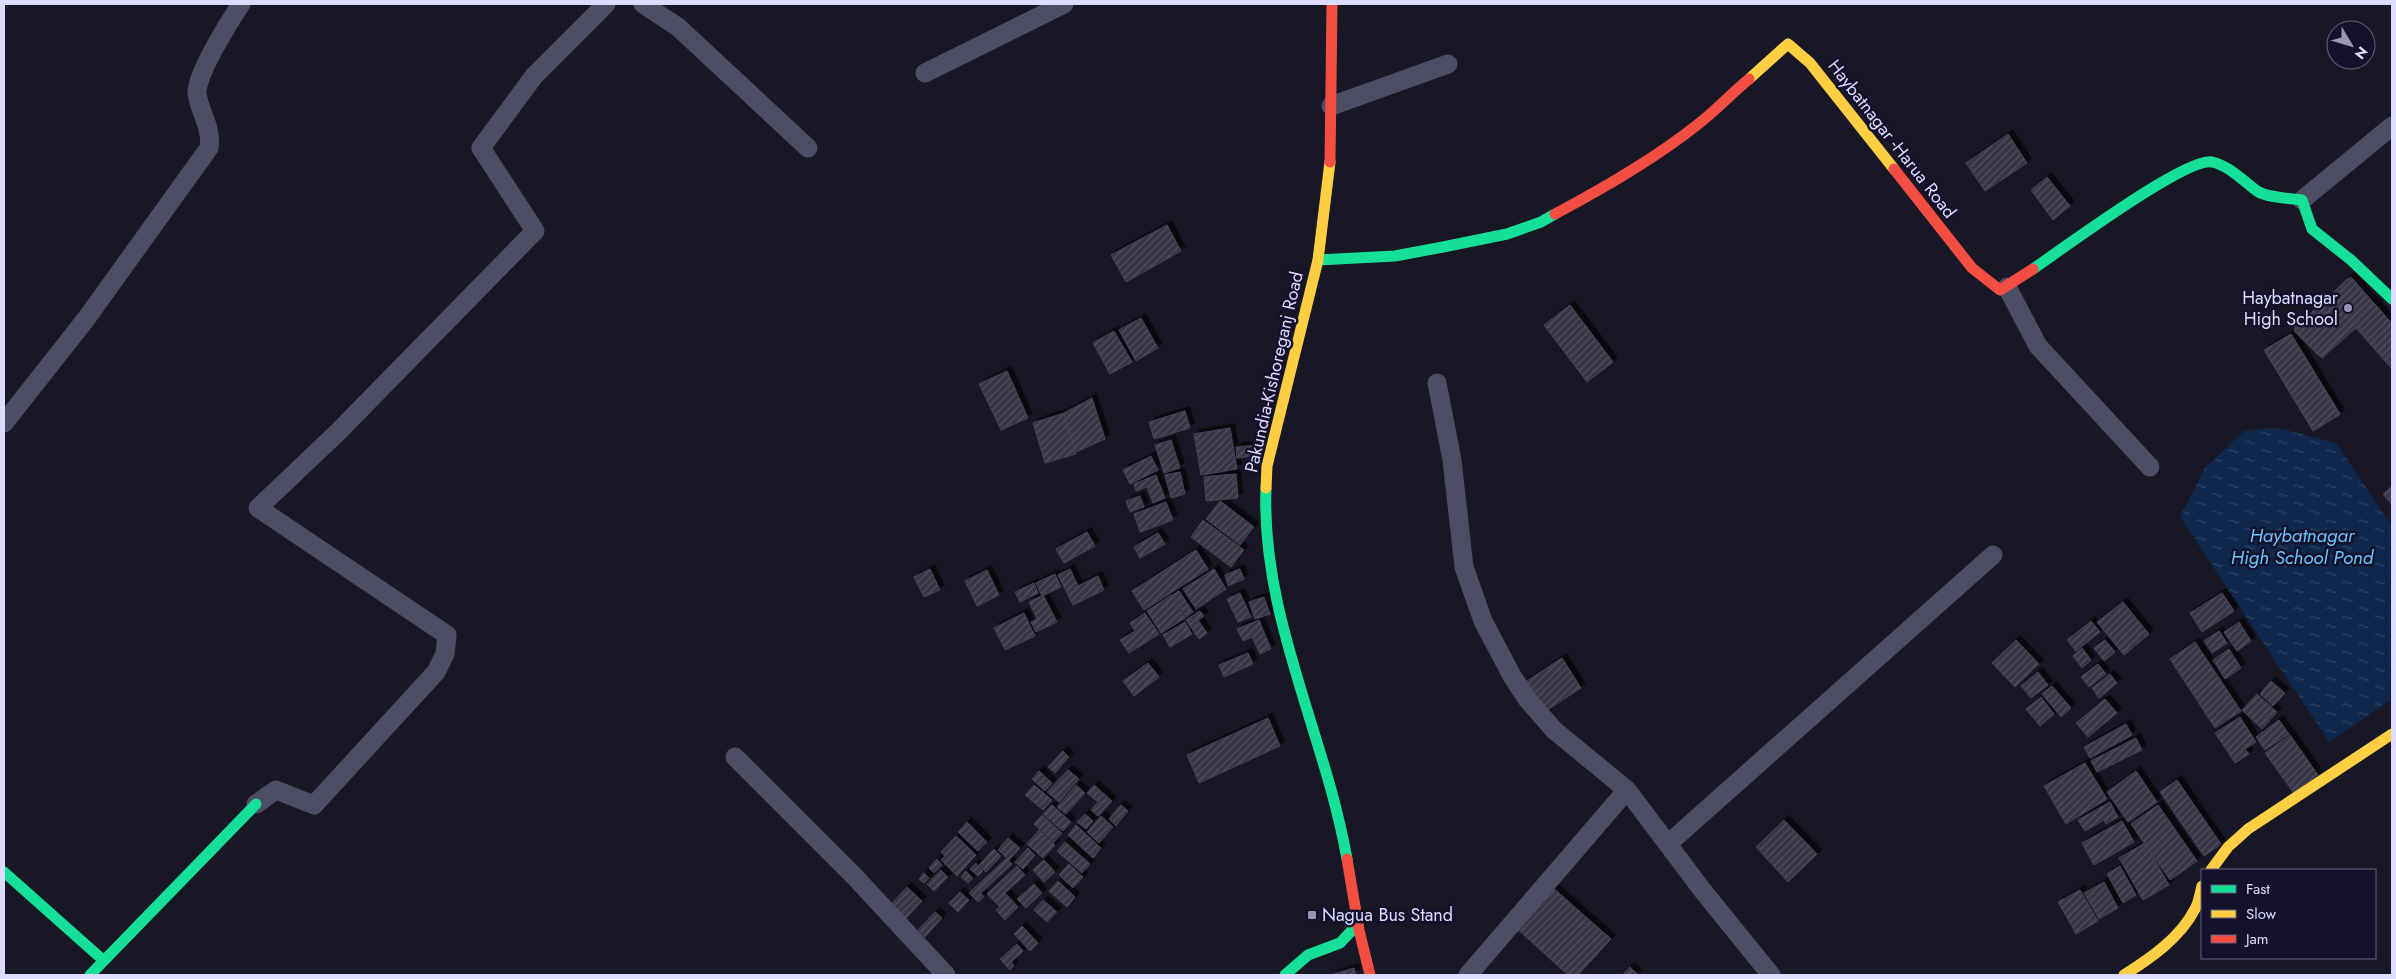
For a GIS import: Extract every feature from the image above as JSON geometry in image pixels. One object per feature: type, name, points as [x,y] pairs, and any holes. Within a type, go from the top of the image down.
[{"type":"street","points":[[4,422],[86,319],[208,148],[210,139],[197,92],[203,74],[241,4]]},
{"type":"street","points":[[90,975],[261,801],[276,790],[314,805],[436,672],[445,654],[447,635],[258,508],[337,433],[535,230],[481,148],[534,76],[606,4]]},
{"type":"street","points":[[643,4],[678,27],[808,148]]},
{"type":"street","points":[[925,73],[1064,4]]},
{"type":"street","name":"Pakundia-Kishoreganj Road","points":[[1332,4],[1330,175],[1318,260],[1267,466],[1264,494],[1265,526],[1271,583],[1339,820],[1358,924],[1370,975]]},
{"type":"street","name":"Haybatnagar -Harua Road","points":[[1318,260],[1396,256],[1443,248],[1507,234],[1541,222],[1610,184],[1666,148],[1697,125],[1788,44],[1810,63],[1972,268],[2000,290],[2007,287]]},
{"type":"street","points":[[1331,106],[1448,64]]},
{"type":"street","points":[[2150,467],[2038,346],[2007,287],[2158,183],[2202,162],[2212,162],[2229,171],[2259,192],[2302,200],[2392,126]]},
{"type":"street","points":[[2302,200],[2312,230],[2351,260],[2392,299]]},
{"type":"street","points":[[1437,383],[1452,460],[1464,567],[1483,621],[1512,676],[1532,705],[1554,730],[1627,790],[1669,843],[1703,891],[1771,975]]},
{"type":"street","points":[[1669,843],[1993,555]]},
{"type":"street","points":[[2212,869],[2227,846],[2246,829],[2392,734]]},
{"type":"street","points":[[735,757],[855,877],[946,975]]},
{"type":"street","points":[[1468,975],[1627,790]]},
{"type":"street","points":[[4,872],[103,960]]},
{"type":"street","points":[[2124,975],[2146,961],[2170,941],[2195,909],[2201,889]]},
{"type":"street","points":[[1285,975],[1308,956],[1340,943],[1358,924]]},
{"type":"water","name":"Haybatnagar High School Pond","points":[[2274,427],[2336,443],[2392,526],[2392,699],[2329,742],[2180,517],[2205,468],[2244,431]]},
{"type":"building","points":[[2008,134],[2027,163],[1985,191],[1966,163]]},
{"type":"building","points":[[2047,177],[2070,206],[2053,220],[2031,190]]},
{"type":"building","points":[[1167,225],[1181,251],[1126,282],[1111,255]]},
{"type":"building","name":"Haybatnagar High School","points":[[2351,277],[2392,324],[2392,369],[2356,328],[2322,358],[2294,328]]},
{"type":"building","name":"Haybatnagar High School","points":[[2348,278],[2372,303],[2319,356],[2294,331]]},
{"type":"building","name":"Haybatnagar High School","points":[[2375,304],[2392,324],[2392,364],[2355,322]]},
{"type":"building","points":[[1570,305],[1613,362],[1587,382],[1544,325]]},
{"type":"building","points":[[1141,318],[1158,348],[1136,361],[1119,330]]},
{"type":"building","points":[[1114,331],[1132,362],[1110,374],[1093,343]]},
{"type":"building","points":[[2291,334],[2340,414],[2314,430],[2265,350]]},
{"type":"building","points":[[2291,334],[2339,415],[2313,431],[2264,350]]},
{"type":"building","points":[[1007,371],[1028,418],[1001,430],[979,384]]},
{"type":"building","points":[[1092,398],[1105,439],[1076,452],[1064,413]]},
{"type":"building","points":[[1185,411],[1190,428],[1154,439],[1149,422]]},
{"type":"building","points":[[1064,413],[1076,454],[1045,463],[1033,423]]},
{"type":"building","points":[[1230,428],[1237,469],[1201,475],[1194,434]]},
{"type":"building","points":[[1171,440],[1180,468],[1164,473],[1155,445]]},
{"type":"building","points":[[1260,445],[1261,455],[1237,458],[1236,447]]},
{"type":"building","points":[[1151,456],[1158,470],[1130,484],[1123,470]]},
{"type":"building","points":[[1180,472],[1185,494],[1171,498],[1165,475]]},
{"type":"building","points":[[1236,474],[1238,498],[1206,501],[1204,477]]},
{"type":"building","points":[[1156,475],[1165,498],[1153,503],[1147,487],[1136,491],[1134,484]]},
{"type":"building","points":[[2392,486],[2392,505],[2383,494]]},
{"type":"building","points":[[2392,489],[2392,500],[2386,494]]},
{"type":"building","points":[[1140,496],[1144,507],[1130,512],[1126,501]]},
{"type":"building","points":[[1220,501],[1254,527],[1240,545],[1206,519]]},
{"type":"building","points":[[1166,502],[1173,520],[1140,532],[1134,514]]},
{"type":"building","points":[[1203,520],[1244,550],[1231,567],[1191,537]]},
{"type":"building","points":[[1087,532],[1095,546],[1064,563],[1056,549]]},
{"type":"building","points":[[1158,533],[1165,544],[1140,558],[1134,547]]},
{"type":"building","points":[[1196,550],[1208,569],[1144,610],[1132,591]]},
{"type":"building","points":[[930,569],[940,590],[924,597],[914,577]]},
{"type":"building","points":[[1070,569],[1078,586],[1098,576],[1104,590],[1073,605],[1058,575]]},
{"type":"building","points":[[1214,569],[1226,589],[1196,609],[1183,589]]},
{"type":"building","points":[[1240,569],[1244,579],[1228,586],[1225,575]]},
{"type":"building","points":[[987,570],[999,595],[977,606],[965,581]]},
{"type":"building","points":[[1055,574],[1061,587],[1042,596],[1036,583]]},
{"type":"building","points":[[1034,583],[1038,593],[1020,602],[1015,592]]},
{"type":"building","points":[[1179,591],[1193,612],[1186,617],[1172,595]]},
{"type":"building","points":[[1240,593],[1251,617],[1238,622],[1227,599]]},
{"type":"building","points":[[2222,593],[2234,611],[2202,632],[2190,613]]},
{"type":"building","points":[[1043,595],[1057,622],[1036,632],[1031,622],[1037,619],[1029,602]]},
{"type":"building","points":[[1171,595],[1185,618],[1161,633],[1147,611]]},
{"type":"building","points":[[1264,597],[1270,614],[1255,619],[1249,602]]},
{"type":"building","points":[[2123,602],[2149,634],[2124,655],[2097,622]]},
{"type":"building","points":[[1200,611],[1204,616],[1198,620],[1207,633],[1199,639],[1186,620]]},
{"type":"building","points":[[1024,613],[1035,636],[1005,650],[994,628]]},
{"type":"building","points":[[1145,613],[1159,634],[1129,653],[1120,640],[1135,631],[1130,623]]},
{"type":"building","points":[[1259,620],[1271,649],[1260,654],[1252,637],[1243,641],[1237,629]]},
{"type":"building","points":[[2091,621],[2100,632],[2076,651],[2067,640]]},
{"type":"building","points":[[1185,622],[1192,634],[1170,647],[1163,635]]},
{"type":"building","points":[[2239,622],[2251,641],[2237,651],[2224,632]]},
{"type":"building","points":[[2219,631],[2227,643],[2212,653],[2204,641]]},
{"type":"building","points":[[2016,640],[2039,664],[2015,687],[1992,663]]},
{"type":"building","points":[[2105,640],[2115,652],[2104,661],[2094,648]]},
{"type":"building","points":[[2195,642],[2241,711],[2215,728],[2170,659]]},
{"type":"building","points":[[2082,648],[2091,660],[2082,668],[2073,656]]},
{"type":"building","points":[[2229,649],[2241,668],[2225,679],[2213,660]]},
{"type":"building","points":[[1248,653],[1253,664],[1224,677],[1219,665]]},
{"type":"building","points":[[1562,658],[1581,688],[1541,714],[1522,684]]},
{"type":"building","points":[[1148,663],[1159,677],[1134,696],[1123,681]]},
{"type":"building","points":[[2098,664],[2106,674],[2089,687],[2081,677]]},
{"type":"building","points":[[2038,672],[2048,685],[2031,698],[2021,686]]},
{"type":"building","points":[[2110,674],[2117,683],[2099,698],[2092,688]]},
{"type":"building","points":[[2271,681],[2285,693],[2273,706],[2260,694]]},
{"type":"building","points":[[2052,686],[2071,708],[2061,717],[2042,694]]},
{"type":"building","points":[[2257,694],[2277,712],[2262,729],[2242,710]]},
{"type":"building","points":[[2041,697],[2054,714],[2040,726],[2026,709]]},
{"type":"building","points":[[2105,699],[2117,713],[2088,737],[2076,723]]},
{"type":"building","points":[[2240,717],[2256,742],[2245,749],[2249,754],[2235,763],[2215,733]]},
{"type":"building","points":[[1268,718],[1280,746],[1199,783],[1187,755]]},
{"type":"building","points":[[2279,720],[2289,734],[2265,750],[2256,737]]},
{"type":"building","points":[[2126,724],[2132,735],[2090,758],[2084,747]]},
{"type":"building","points":[[2290,735],[2318,775],[2293,792],[2265,753]]},
{"type":"building","points":[[2136,738],[2142,750],[2097,772],[2091,761]]},
{"type":"building","points":[[1063,751],[1069,757],[1055,773],[1048,767]]},
{"type":"building","points":[[2085,763],[2107,799],[2066,824],[2044,786]]},
{"type":"building","points":[[1068,770],[1079,779],[1059,802],[1047,792]]},
{"type":"building","points":[[1039,771],[1052,783],[1045,791],[1032,779]]},
{"type":"building","points":[[2136,771],[2157,802],[2128,822],[2107,792]]},
{"type":"building","points":[[2177,780],[2221,844],[2204,856],[2160,792]]},
{"type":"building","points":[[1034,785],[1052,800],[1043,810],[1025,795]]},
{"type":"building","points":[[1076,785],[1085,793],[1066,814],[1057,807]]},
{"type":"building","points":[[1094,785],[1112,801],[1098,816],[1091,810],[1098,802],[1087,793]]},
{"type":"building","points":[[2110,802],[2118,817],[2106,824],[2104,820],[2085,831],[2078,820]]},
{"type":"building","points":[[1052,805],[1071,822],[1063,831],[1043,814]]},
{"type":"building","points":[[1121,805],[1128,811],[1116,826],[1109,819]]},
{"type":"building","points":[[2158,805],[2197,861],[2170,880],[2131,824]]},
{"type":"building","points":[[1085,814],[1093,821],[1086,829],[1077,822]]},
{"type":"building","points":[[1042,815],[1062,833],[1054,842],[1034,824]]},
{"type":"building","points":[[1101,816],[1113,827],[1099,843],[1087,832]]},
{"type":"building","points":[[1784,820],[1817,854],[1788,882],[1756,847]]},
{"type":"building","points":[[2122,821],[2134,842],[2094,865],[2082,843]]},
{"type":"building","points":[[967,822],[987,842],[978,851],[958,832]]},
{"type":"building","points":[[1076,825],[1101,848],[1093,858],[1068,835]]},
{"type":"building","points":[[1039,830],[1055,845],[1043,858],[1027,844]]},
{"type":"building","points":[[956,836],[976,855],[957,876],[941,860],[945,856],[941,852]]},
{"type":"building","points":[[1008,838],[1020,848],[1009,860],[998,850]]},
{"type":"building","points":[[1065,842],[1090,864],[1082,873],[1057,851]]},
{"type":"building","points":[[2145,843],[2169,885],[2143,900],[2119,858]]},
{"type":"building","points":[[1028,848],[1035,855],[1023,869],[1015,862]]},
{"type":"building","points":[[994,849],[1001,856],[986,872],[979,865]]},
{"type":"building","points":[[1007,858],[1012,864],[981,893],[984,897],[978,902],[969,893]]},
{"type":"building","points":[[937,859],[942,865],[934,873],[929,868]]},
{"type":"building","points":[[1044,860],[1055,872],[1044,882],[1033,870]]},
{"type":"building","points":[[976,863],[983,871],[978,876],[970,869]]},
{"type":"building","points":[[1069,864],[1083,877],[1073,888],[1059,875]]},
{"type":"building","points":[[1017,866],[1025,875],[1005,893],[1018,907],[1005,920],[996,910],[1000,907],[987,894]]},
{"type":"building","points":[[2120,866],[2136,895],[2123,903],[2107,874]]},
{"type":"building","points":[[941,870],[948,877],[934,891],[927,884]]},
{"type":"building","points":[[966,871],[973,878],[968,883],[961,877]]},
{"type":"building","points":[[924,873],[929,878],[924,883],[919,879]]},
{"type":"building","points":[[1058,881],[1075,897],[1067,907],[1049,891]]},
{"type":"building","points":[[2104,882],[2118,908],[2099,919],[2084,893]]},
{"type":"building","points":[[1034,884],[1042,893],[1026,908],[1017,899]]},
{"type":"building","points":[[907,887],[922,901],[906,918],[891,904]]},
{"type":"building","points":[[1552,887],[1611,939],[1578,975],[1568,975],[1516,928]]},
{"type":"building","points":[[2080,890],[2098,921],[2076,934],[2058,902]]},
{"type":"building","points":[[960,892],[969,900],[958,912],[949,903]]},
{"type":"building","points":[[1043,900],[1057,912],[1047,922],[1034,910]]},
{"type":"building","points":[[935,912],[942,918],[925,937],[918,930]]},
{"type":"building","points":[[1022,926],[1038,943],[1030,951],[1014,934]]},
{"type":"building","points":[[1017,944],[1023,951],[1011,962],[1014,965],[1010,970],[1000,959]]},
{"type":"building","points":[[1630,967],[1638,975],[1623,975]]},
{"type":"building","points":[[1354,968],[1356,975],[1331,975]]},
{"type":"traffic: fast","points":[[2033,269],[2123,206],[2151,189],[2198,164],[2212,162],[2230,170],[2257,191],[2273,196],[2302,200],[2312,229],[2351,260],[2392,299]]},
{"type":"traffic: fast","points":[[1318,260],[1395,256],[1443,247],[1507,234],[1541,222],[1555,214]]},
{"type":"traffic: fast","points":[[1266,488],[1267,536],[1273,583],[1296,675],[1337,812],[1347,859]]},
{"type":"traffic: fast","points":[[90,975],[256,804]]},
{"type":"traffic: fast","points":[[4,872],[103,960]]},
{"type":"traffic: fast","points":[[1285,975],[1308,955],[1340,943],[1358,924]]},
{"type":"traffic: slow","points":[[1749,79],[1788,44],[1810,63],[1894,169]]},
{"type":"traffic: slow","points":[[1266,488],[1267,466],[1318,260],[1330,162]]},
{"type":"traffic: slow","points":[[2212,869],[2228,847],[2248,829],[2392,734]]},
{"type":"traffic: slow","points":[[2124,975],[2144,962],[2173,938],[2189,919],[2196,906],[2201,890]]},
{"type":"traffic: jam","points":[[1330,162],[1332,4]]},
{"type":"traffic: jam","points":[[1555,214],[1646,162],[1704,120],[1749,79]]},
{"type":"traffic: jam","points":[[1894,169],[1972,268],[2000,290],[2033,269]]},
{"type":"traffic: jam","points":[[1347,859],[1359,930],[1370,975]]},
{"type":"place","name":"Haybatnagar High School","points":[[2348,308]]},
{"type":"place","name":"Nagua Bus Stand","points":[[1312,915]]}]
